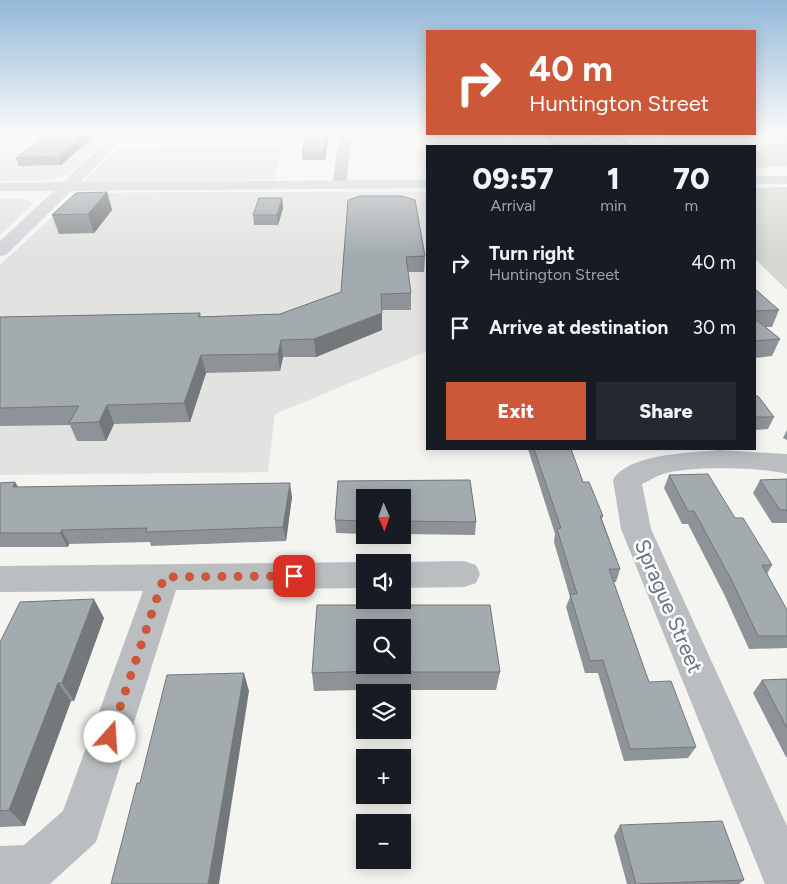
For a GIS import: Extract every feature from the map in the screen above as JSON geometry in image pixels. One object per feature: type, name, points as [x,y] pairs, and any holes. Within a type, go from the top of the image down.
[{"type":"main road","points":[[0,251],[81,173]]},
{"type":"main road","points":[[756,180],[787,180]]},
{"type":"main road","points":[[0,187],[426,184]]},
{"type":"street","points":[[339,185],[341,173]]},
{"type":"street","name":"Sprague Street","points":[[787,465],[782,462],[719,459],[658,465],[627,480],[636,528],[787,879]]},
{"type":"street","points":[[411,575],[464,574]]},
{"type":"street","points":[[0,579],[356,575]]},
{"type":"street","points":[[0,869],[33,868],[80,826],[164,577]]},
{"type":"shaded area","points":[[0,173],[69,173],[46,181],[0,181]]},
{"type":"shaded area","points":[[93,173],[275,173],[273,180],[84,182]]},
{"type":"shaded area","points":[[787,187],[787,290],[756,260],[756,188]]},
{"type":"shaded area","points":[[426,192],[426,351],[275,414],[268,472],[0,475],[0,265],[74,197],[92,193]]},
{"type":"shaded area","points":[[0,199],[23,199],[34,203],[0,235]]},
{"type":"building","points":[[107,192],[88,214],[52,215],[76,193]]},
{"type":"building","points":[[360,196],[401,196],[415,200],[425,256],[406,257],[411,293],[381,294],[382,313],[314,339],[281,340],[278,354],[201,355],[184,403],[107,405],[99,422],[69,423],[79,406],[0,408],[0,317],[200,313],[198,317],[280,314],[341,292],[348,200]]},
{"type":"building","points":[[259,198],[282,198],[277,215],[253,215]]},
{"type":"building","points":[[756,290],[779,310],[756,311]]},
{"type":"building","points":[[756,321],[758,321],[780,339],[756,341]]},
{"type":"building","points":[[756,396],[758,396],[774,417],[756,417]]},
{"type":"building","points":[[534,450],[571,450],[583,482],[589,482],[603,516],[600,516],[620,569],[609,569],[649,682],[671,681],[696,747],[630,749],[603,660],[590,661],[570,594],[577,594],[557,529],[561,528]]},
{"type":"building","points":[[708,474],[735,518],[743,518],[772,565],[762,565],[787,610],[787,636],[758,636],[732,581],[694,511],[688,511],[669,475]]},
{"type":"building","points":[[787,479],[787,510],[780,510],[760,480]]},
{"type":"building","points":[[470,480],[476,522],[411,521],[411,489],[356,489],[356,521],[335,520],[338,481]]},
{"type":"building","points":[[15,482],[13,487],[290,483],[283,527],[146,532],[147,528],[62,530],[60,533],[0,533],[0,483]]},
{"type":"building","points":[[94,599],[62,683],[58,683],[9,810],[0,811],[0,642],[20,602]]},
{"type":"building","points":[[317,605],[356,605],[356,609],[411,609],[411,605],[490,605],[500,672],[411,672],[411,619],[356,619],[356,672],[312,673]]},
{"type":"building","points":[[244,673],[208,884],[111,884],[137,783],[140,783],[167,675]]},
{"type":"building","points":[[787,679],[787,728],[762,680]]},
{"type":"building","points":[[722,821],[744,880],[636,884],[620,825]]},
{"type":"route","points":[[110,737],[164,577],[294,576]]}]
